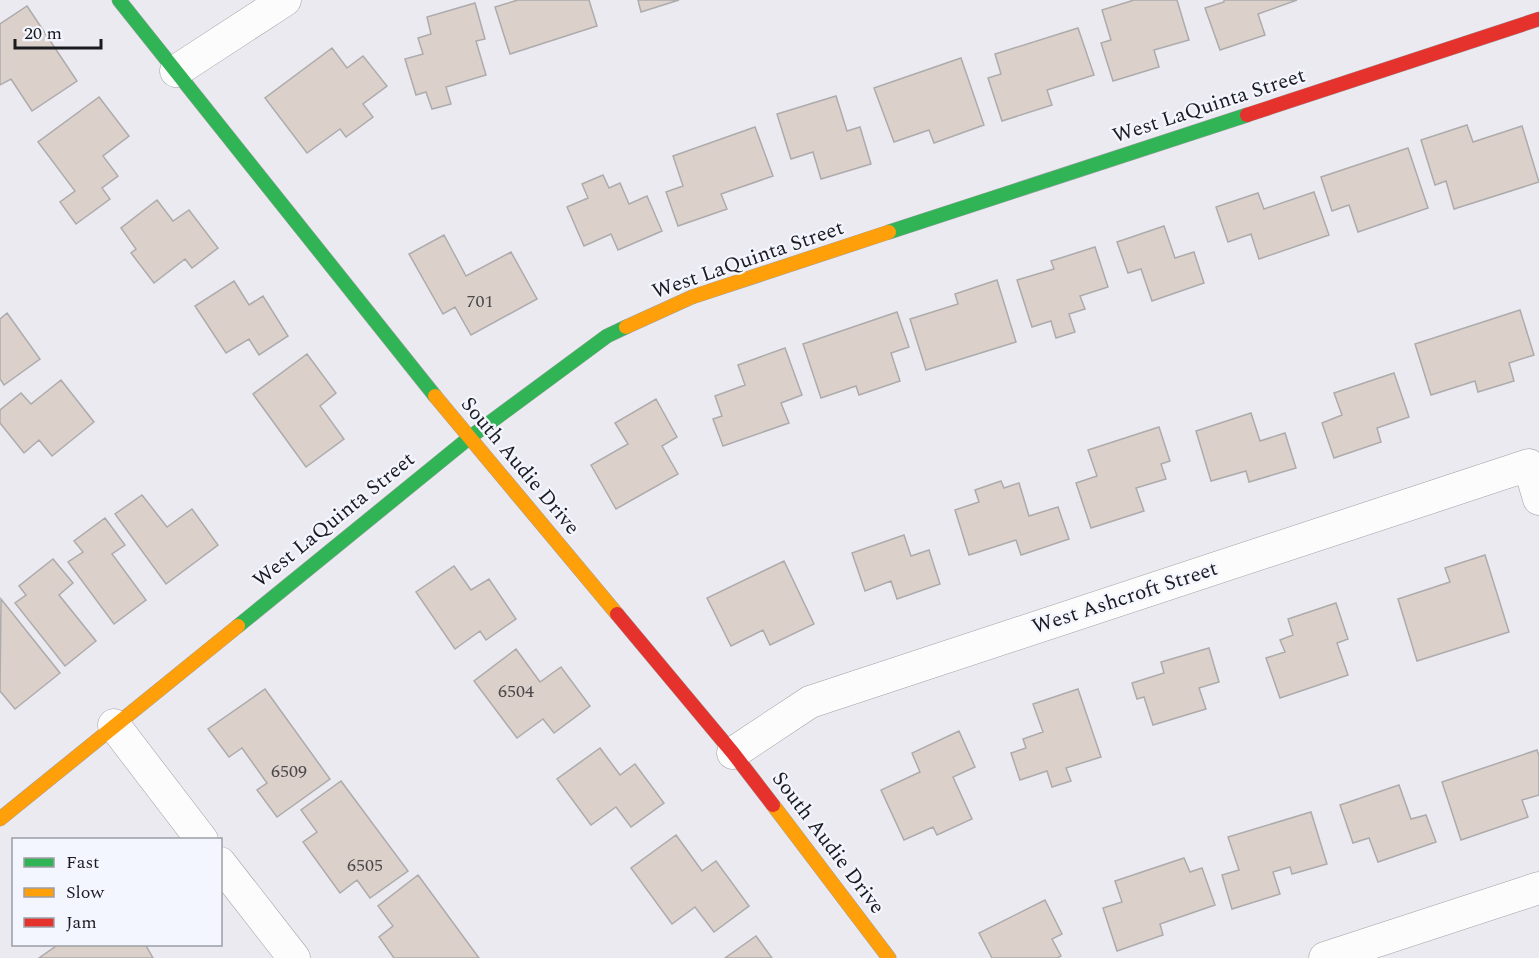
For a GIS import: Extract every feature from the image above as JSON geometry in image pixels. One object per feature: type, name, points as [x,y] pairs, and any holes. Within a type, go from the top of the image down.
[{"type":"street","name":"South Audie Drive","points":[[119,0],[469,438],[733,753],[889,958]]},
{"type":"street","points":[[176,71],[285,0]]},
{"type":"street","name":"West LaQuinta Street","points":[[0,819],[469,438],[607,336],[692,297],[1539,19]]},
{"type":"street","name":"West Ashcroft Street","points":[[733,753],[810,702],[1529,465],[1539,499]]},
{"type":"street","points":[[114,725],[200,838]]},
{"type":"street","points":[[222,867],[294,958]]},
{"type":"street","points":[[1325,958],[1539,888]]},
{"type":"building","points":[[518,0],[589,0],[597,26],[510,54],[495,7]]},
{"type":"building","points":[[638,0],[679,0],[641,12]]},
{"type":"building","points":[[1134,0],[1177,0],[1189,40],[1154,50],[1159,67],[1113,81],[1101,43],[1111,40],[1102,10]]},
{"type":"building","points":[[1224,0],[1297,0],[1258,14],[1265,35],[1220,50],[1205,8],[1224,2]]},
{"type":"building","points":[[475,3],[485,39],[476,41],[486,75],[446,87],[451,104],[432,109],[426,92],[416,95],[405,59],[423,54],[418,38],[431,34],[427,17]]},
{"type":"building","points":[[27,6],[77,81],[32,111],[11,79],[0,85],[0,24]]},
{"type":"building","points":[[1078,28],[1094,75],[1047,90],[1052,105],[1002,121],[988,78],[1001,74],[995,54]]},
{"type":"building","points":[[332,48],[347,68],[363,56],[387,86],[363,104],[373,117],[346,137],[340,129],[307,153],[265,98]]},
{"type":"building","points":[[961,58],[984,125],[934,143],[929,130],[894,142],[874,88]]},
{"type":"building","points":[[836,96],[847,131],[860,127],[871,164],[821,179],[813,152],[791,159],[777,114]]},
{"type":"building","points":[[99,97],[129,136],[103,156],[118,176],[102,188],[110,199],[76,224],[60,202],[75,191],[38,142]]},
{"type":"building","points":[[1467,125],[1473,142],[1522,126],[1539,182],[1454,209],[1446,181],[1435,185],[1421,140]]},
{"type":"building","points":[[755,127],[773,176],[721,194],[727,209],[678,226],[666,192],[683,186],[673,156]]},
{"type":"building","points":[[1408,148],[1428,208],[1358,232],[1349,205],[1332,211],[1321,177]]},
{"type":"building","points":[[603,175],[609,188],[620,183],[629,204],[647,196],[662,231],[618,250],[611,234],[584,246],[567,207],[588,198],[582,184]]},
{"type":"building","points":[[1314,192],[1329,235],[1259,259],[1251,234],[1228,242],[1216,207],[1258,193],[1264,209]]},
{"type":"building","points":[[157,200],[173,221],[189,210],[218,248],[192,268],[185,259],[154,283],[131,253],[136,249],[121,228]]},
{"type":"building","points":[[1164,226],[1175,258],[1194,252],[1204,283],[1152,301],[1141,269],[1128,273],[1117,242]]},
{"type":"building","points":[[444,235],[466,276],[511,252],[537,299],[471,335],[455,307],[443,314],[409,254]]},
{"type":"building","points":[[1095,247],[1108,287],[1080,296],[1085,309],[1069,314],[1075,332],[1056,338],[1051,321],[1032,327],[1017,280],[1054,269],[1051,261]]},
{"type":"building","points":[[997,280],[1016,342],[926,370],[910,319],[958,304],[955,294]]},
{"type":"building","points":[[234,281],[249,305],[263,296],[288,336],[259,355],[249,339],[226,353],[195,306]]},
{"type":"building","points":[[1520,310],[1534,355],[1509,363],[1514,381],[1478,392],[1475,381],[1431,395],[1415,344]]},
{"type":"building","points":[[897,312],[909,347],[891,353],[900,381],[859,395],[856,386],[821,398],[803,344]]},
{"type":"building","points":[[7,313],[40,359],[4,385],[0,379],[0,319]]},
{"type":"building","points":[[785,348],[802,395],[781,403],[789,423],[723,446],[713,419],[722,416],[715,396],[745,385],[738,365]]},
{"type":"building","points":[[307,354],[336,393],[320,406],[344,439],[306,467],[253,394]]},
{"type":"building","points":[[1394,373],[1409,417],[1377,428],[1381,442],[1334,458],[1322,423],[1342,415],[1334,393]]},
{"type":"building","points":[[61,380],[94,422],[52,456],[39,440],[24,453],[0,423],[0,410],[21,393],[31,404]]},
{"type":"building","points":[[656,399],[677,437],[662,446],[678,474],[616,509],[591,465],[628,444],[615,423]]},
{"type":"building","points":[[1251,413],[1260,441],[1285,433],[1296,468],[1249,482],[1246,471],[1211,481],[1196,431]]},
{"type":"building","points":[[1159,427],[1170,461],[1161,464],[1166,479],[1136,488],[1144,511],[1091,528],[1076,483],[1097,476],[1088,450]]},
{"type":"building","points":[[1001,481],[1004,488],[1019,483],[1029,516],[1058,507],[1069,539],[1021,555],[1016,540],[969,555],[955,510],[979,502],[975,490]]},
{"type":"building","points":[[142,495],[167,527],[192,509],[218,545],[166,584],[115,514]]},
{"type":"building","points":[[105,518],[125,545],[112,554],[146,600],[114,624],[68,562],[83,552],[74,541]]},
{"type":"building","points":[[904,535],[911,556],[929,550],[940,584],[897,599],[891,581],[865,591],[852,553]]},
{"type":"building","points":[[1485,555],[1509,632],[1417,661],[1398,599],[1450,582],[1445,568]]},
{"type":"building","points":[[53,559],[73,583],[59,595],[96,641],[65,666],[15,603],[26,595],[19,586]]},
{"type":"building","points":[[784,561],[814,624],[770,645],[763,630],[731,646],[707,598]]},
{"type":"building","points":[[454,566],[471,590],[489,579],[516,619],[486,640],[480,631],[455,649],[416,592]]},
{"type":"building","points":[[1,599],[60,673],[15,709],[0,691]]},
{"type":"building","points":[[1336,603],[1348,639],[1337,643],[1348,675],[1280,698],[1266,658],[1285,652],[1280,640],[1293,635],[1288,619]]},
{"type":"building","points":[[1209,648],[1219,682],[1199,688],[1206,709],[1153,725],[1144,697],[1137,699],[1132,683],[1164,673],[1161,662]]},
{"type":"building","points":[[516,649],[540,682],[561,667],[590,706],[554,733],[543,719],[517,738],[474,681]]},
{"type":"building","points":[[265,689],[330,779],[277,817],[257,790],[267,783],[242,748],[229,757],[208,729]]},
{"type":"building","points":[[1078,689],[1101,757],[1066,768],[1071,781],[1052,787],[1047,771],[1020,780],[1011,753],[1026,748],[1023,739],[1043,732],[1033,704]]},
{"type":"building","points":[[959,731],[975,767],[953,777],[972,819],[937,835],[933,827],[904,840],[881,790],[920,772],[912,753]]},
{"type":"building","points":[[600,748],[620,775],[635,764],[664,803],[631,827],[616,807],[591,825],[557,779]]},
{"type":"building","points":[[1537,750],[1539,795],[1522,800],[1528,817],[1461,840],[1442,782]]},
{"type":"building","points":[[341,781],[408,871],[370,898],[357,880],[340,893],[303,842],[317,832],[301,810]]},
{"type":"building","points":[[1399,785],[1411,819],[1426,815],[1436,842],[1378,862],[1369,838],[1353,843],[1340,805]]},
{"type":"building","points":[[1311,812],[1327,864],[1292,874],[1290,867],[1273,872],[1280,894],[1232,909],[1222,875],[1239,870],[1228,837]]},
{"type":"building","points":[[676,835],[702,871],[716,861],[749,906],[714,932],[695,907],[672,924],[631,868]]},
{"type":"building","points":[[1184,858],[1190,872],[1202,868],[1215,905],[1160,924],[1163,935],[1117,951],[1103,908],[1122,902],[1115,881]]},
{"type":"building","points":[[418,875],[479,958],[394,958],[379,937],[393,926],[378,906]]},
{"type":"building","points":[[1045,900],[1062,934],[1052,939],[1061,956],[1057,958],[992,958],[979,933]]},
{"type":"building","points":[[756,936],[772,958],[725,958]]},
{"type":"building","points":[[56,946],[146,946],[153,958],[39,958]]},
{"type":"traffic: fast","points":[[119,0],[435,396]]},
{"type":"traffic: fast","points":[[889,232],[1247,115]]},
{"type":"traffic: fast","points":[[238,626],[469,438],[607,336],[626,327]]},
{"type":"traffic: slow","points":[[626,327],[692,297],[889,232]]},
{"type":"traffic: slow","points":[[435,396],[617,614]]},
{"type":"traffic: slow","points":[[0,819],[238,626]]},
{"type":"traffic: slow","points":[[773,805],[889,958]]},
{"type":"traffic: jam","points":[[1247,115],[1539,19]]},
{"type":"traffic: jam","points":[[617,614],[733,753],[773,805]]}]
